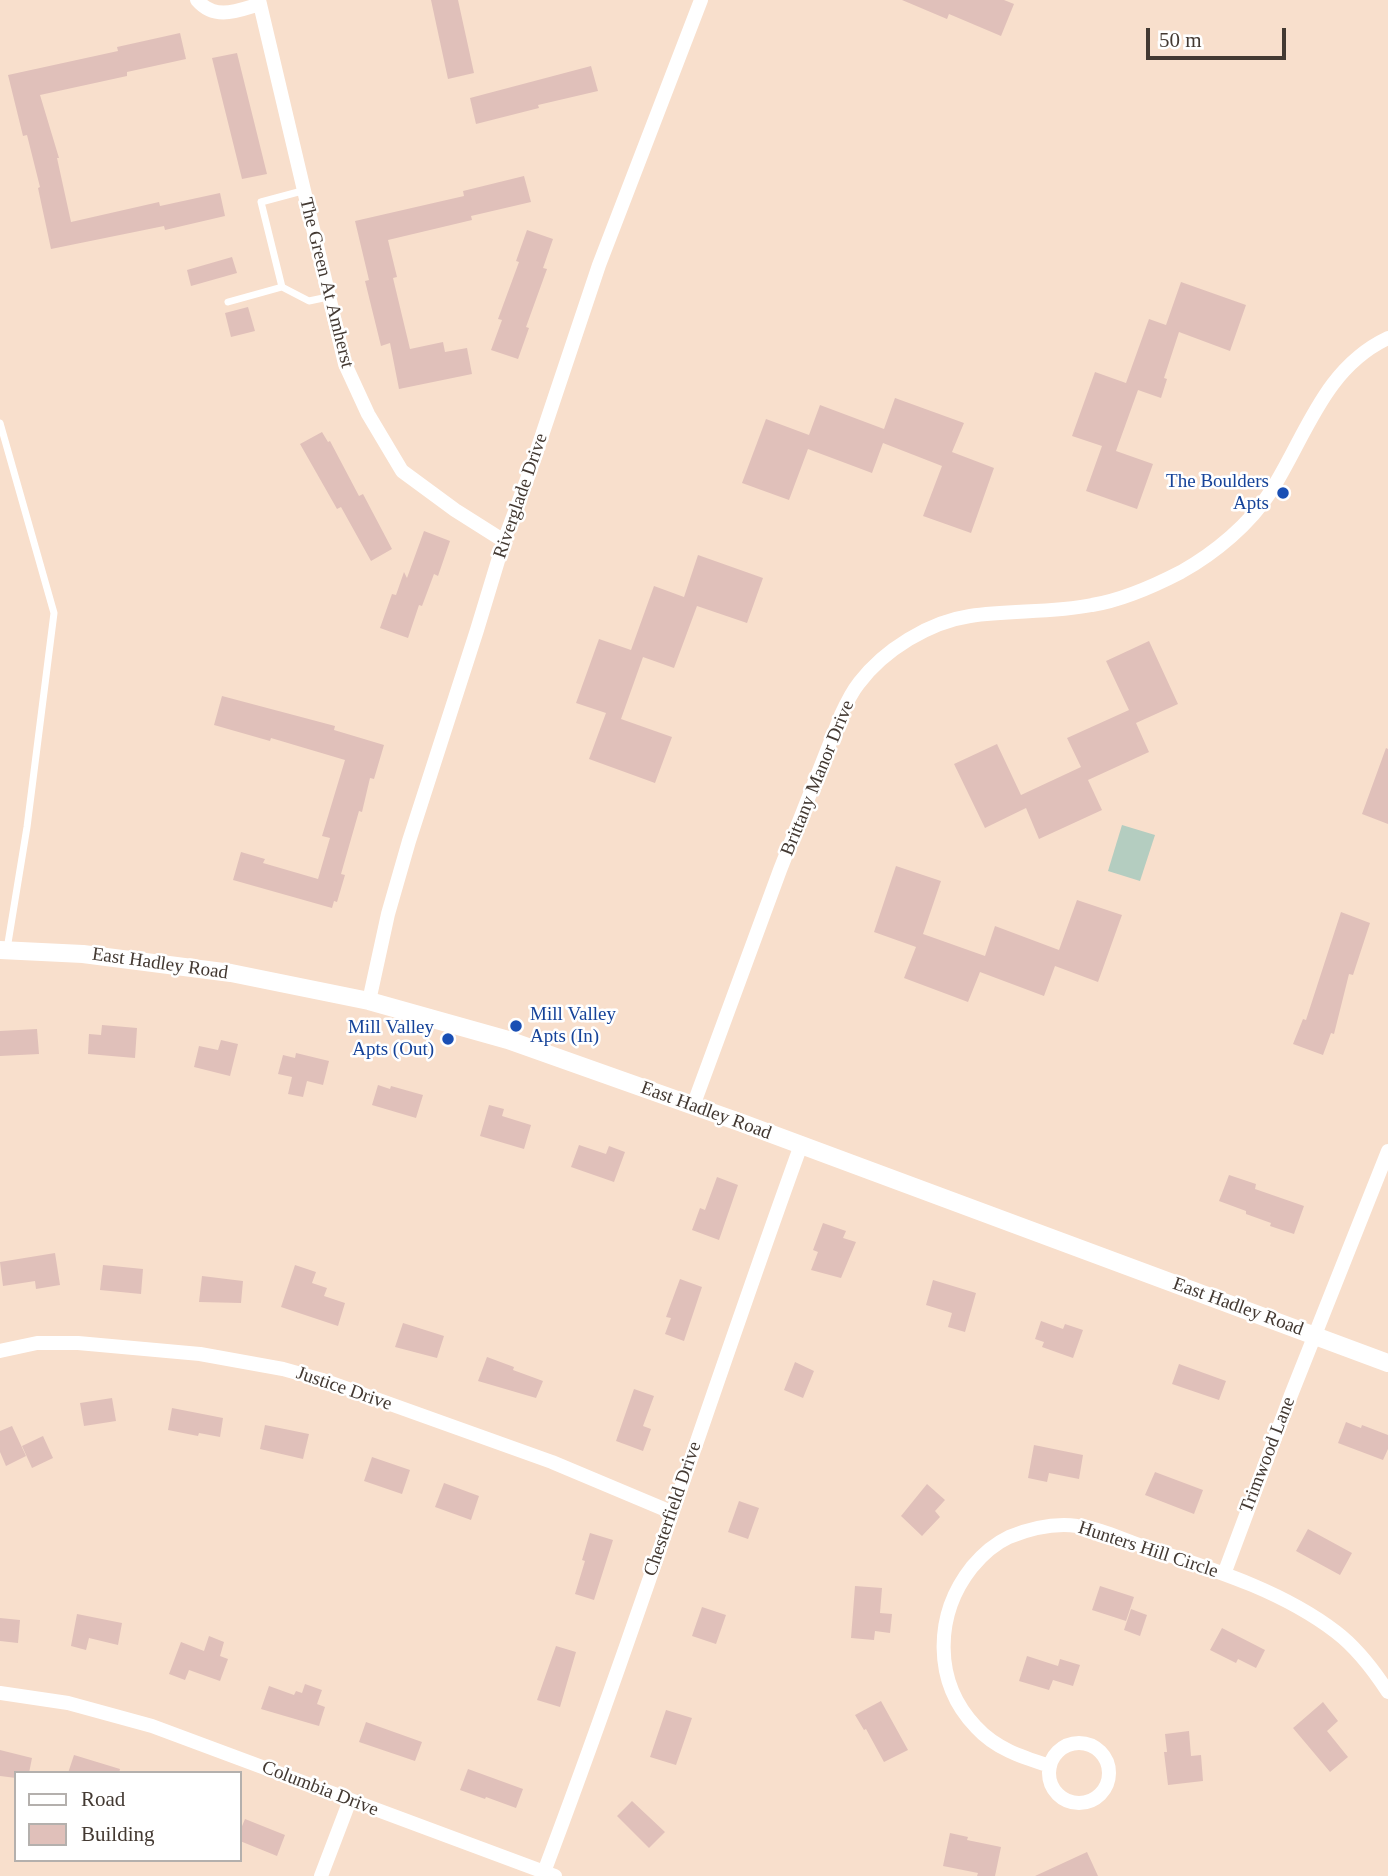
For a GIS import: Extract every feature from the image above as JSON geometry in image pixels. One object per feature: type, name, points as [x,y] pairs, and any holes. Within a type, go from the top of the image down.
[{"type":"street","name":"The Green At Amherst","points":[[197,0],[209,10],[221,14],[260,2],[302,191],[345,364],[368,414],[402,471],[503,541]]},
{"type":"street","name":"Riverglade Drive","points":[[369,1001],[388,914],[409,841],[503,541],[529,474],[599,265],[701,0]]},
{"type":"street","name":"Brittany Manor Drive","points":[[693,1106],[841,715],[866,675],[905,642],[956,619],[1075,608],[1107,602],[1151,586],[1194,565],[1240,527],[1262,503],[1286,466],[1314,411],[1342,372],[1362,353],[1387,339]]},
{"type":"street","name":"East Hadley Road","points":[[3,950],[83,954],[270,980],[369,1001],[508,1040],[801,1145],[1388,1363]]},
{"type":"street","name":"Chesterfield Drive","points":[[549,1874],[671,1512],[801,1145]]},
{"type":"street","name":"Trimwood Lane","points":[[1224,1574],[1314,1336],[1388,1151]]},
{"type":"street","name":"Justice Drive","points":[[0,1352],[37,1343],[78,1343],[200,1354],[283,1369],[326,1381],[552,1462],[671,1512]]},
{"type":"street","name":"Hunters Hill Circle","points":[[1050,1766],[1017,1755],[989,1740],[966,1716],[951,1690],[943,1649],[946,1621],[954,1596],[976,1563],[989,1549],[1008,1538],[1042,1528],[1076,1525],[1092,1529],[1224,1574],[1293,1606],[1334,1631],[1359,1653],[1388,1692]]},
{"type":"street","name":"Columbia Drive","points":[[0,1693],[68,1703],[128,1718],[549,1874]]},
{"type":"street","points":[[1073,1743],[1085,1744],[1103,1755],[1109,1778],[1100,1794],[1089,1801],[1076,1802],[1064,1799],[1055,1790],[1050,1779],[1050,1766],[1055,1755],[1063,1748],[1073,1743]]},
{"type":"street","points":[[321,1876],[350,1800]]},
{"type":"lane","points":[[282,287],[261,202],[302,191]]},
{"type":"lane","points":[[228,302],[282,287],[309,301],[328,297]]},
{"type":"lane","points":[[0,423],[54,613],[27,827],[3,950]]},
{"type":"green space","points":[[1122,825],[1155,835],[1140,881],[1108,871]]},
{"type":"building","points":[[431,0],[458,0],[474,73],[448,79]]},
{"type":"building","points":[[902,0],[1004,0],[1014,4],[1001,36],[949,14],[947,19]]},
{"type":"building","points":[[180,33],[186,59],[127,72],[127,76],[40,95],[59,158],[71,222],[159,202],[160,206],[220,193],[225,216],[165,230],[164,226],[51,249],[38,188],[40,187],[27,135],[23,136],[8,75],[118,51],[117,47]]},
{"type":"building","points":[[237,53],[267,174],[242,179],[212,58]]},
{"type":"building","points":[[591,66],[598,91],[538,105],[539,108],[476,124],[470,98]]},
{"type":"building","points":[[524,176],[531,202],[471,216],[472,220],[388,240],[397,277],[393,278],[410,349],[443,342],[445,352],[467,348],[472,374],[399,389],[390,343],[381,346],[365,281],[369,280],[355,221],[464,196],[463,191]]},
{"type":"building","points":[[527,230],[553,239],[543,268],[547,269],[526,327],[529,328],[518,359],[491,350],[502,320],[498,319],[519,262],[516,261]]},
{"type":"building","points":[[232,257],[237,273],[191,286],[187,270]]},
{"type":"building","points":[[1181,282],[1246,305],[1230,351],[1179,332],[1164,378],[1167,379],[1161,398],[1138,390],[1116,451],[1153,464],[1137,509],[1086,491],[1102,446],[1072,436],[1095,372],[1126,383],[1149,319],[1166,325]]},
{"type":"building","points":[[248,307],[255,331],[231,337],[225,313]]},
{"type":"building","points":[[895,398],[964,423],[952,452],[994,468],[971,533],[923,516],[942,466],[883,443],[872,473],[808,449],[789,500],[742,483],[766,419],[809,435],[820,405],[884,429]]},
{"type":"building","points":[[322,432],[328,442],[330,441],[359,496],[363,494],[392,549],[371,561],[341,507],[337,509],[300,444]]},
{"type":"building","points":[[424,531],[450,541],[438,576],[434,574],[422,606],[419,605],[408,638],[380,628],[392,594],[396,595],[404,572],[407,578]]},
{"type":"building","points":[[698,555],[763,578],[747,623],[697,606],[674,668],[643,657],[621,719],[672,737],[655,783],[589,759],[606,713],[576,703],[599,639],[631,650],[654,586],[684,597]]},
{"type":"building","points":[[1149,641],[1178,704],[1136,723],[1149,752],[1088,780],[1102,810],[1039,839],[1026,808],[985,828],[954,764],[997,744],[1021,795],[1081,767],[1067,738],[1129,710],[1106,661]]},
{"type":"building","points":[[222,696],[335,726],[334,730],[384,745],[374,779],[370,778],[362,812],[359,811],[341,874],[345,875],[337,902],[334,901],[332,908],[233,880],[241,852],[265,859],[263,863],[318,879],[330,838],[322,836],[345,760],[271,738],[270,741],[214,725]]},
{"type":"building","points":[[1386,748],[1388,749],[1388,824],[1362,814]]},
{"type":"building","points":[[896,866],[941,881],[923,934],[985,956],[995,926],[1059,950],[1077,900],[1122,915],[1098,982],[1055,966],[1044,996],[980,972],[968,1002],[904,978],[916,947],[874,932]]},
{"type":"building","points":[[1341,912],[1370,923],[1353,975],[1349,974],[1334,1034],[1331,1033],[1323,1055],[1293,1044],[1303,1019],[1306,1020]]},
{"type":"building","points":[[102,1025],[137,1028],[135,1058],[88,1054],[89,1034],[101,1035]]},
{"type":"building","points":[[37,1029],[39,1054],[0,1056],[0,1031]]},
{"type":"building","points":[[221,1040],[238,1044],[230,1076],[194,1067],[199,1046],[218,1050]]},
{"type":"building","points":[[296,1053],[329,1061],[323,1085],[307,1081],[303,1097],[288,1094],[292,1077],[278,1074],[283,1055],[295,1058]]},
{"type":"building","points":[[378,1085],[423,1095],[416,1118],[372,1105]]},
{"type":"building","points":[[489,1105],[504,1109],[502,1116],[531,1125],[524,1149],[480,1136]]},
{"type":"building","points":[[579,1145],[606,1154],[609,1146],[625,1152],[614,1182],[571,1167]]},
{"type":"building","points":[[1229,1175],[1256,1184],[1255,1189],[1304,1206],[1294,1234],[1270,1226],[1271,1223],[1219,1201]]},
{"type":"building","points":[[717,1177],[738,1185],[719,1240],[692,1230],[700,1208],[705,1210]]},
{"type":"building","points":[[823,1223],[846,1231],[843,1238],[856,1242],[841,1278],[811,1270],[818,1252],[813,1250]]},
{"type":"building","points":[[55,1253],[60,1285],[36,1289],[35,1281],[3,1286],[0,1262]]},
{"type":"building","points":[[103,1265],[143,1269],[141,1294],[100,1290]]},
{"type":"building","points":[[295,1265],[316,1272],[312,1283],[327,1288],[324,1296],[345,1303],[338,1326],[281,1307]]},
{"type":"building","points":[[202,1276],[243,1281],[241,1303],[199,1302]]},
{"type":"building","points":[[680,1279],[702,1287],[684,1341],[665,1334],[671,1318],[666,1317]]},
{"type":"building","points":[[933,1280],[976,1293],[965,1332],[948,1327],[952,1313],[926,1305]]},
{"type":"building","points":[[1041,1321],[1063,1329],[1065,1324],[1083,1330],[1073,1358],[1042,1347],[1044,1342],[1035,1339]]},
{"type":"building","points":[[403,1323],[444,1336],[437,1358],[395,1347]]},
{"type":"building","points":[[487,1357],[543,1381],[536,1398],[478,1381]]},
{"type":"building","points":[[795,1362],[814,1371],[803,1398],[784,1390]]},
{"type":"building","points":[[1179,1364],[1226,1381],[1219,1400],[1172,1384]]},
{"type":"building","points":[[634,1389],[654,1396],[643,1426],[651,1429],[643,1451],[616,1441]]},
{"type":"building","points":[[112,1398],[116,1421],[84,1426],[80,1403]]},
{"type":"building","points":[[172,1408],[223,1418],[220,1437],[168,1430]]},
{"type":"building","points":[[1346,1422],[1388,1435],[1388,1449],[1383,1460],[1338,1443]]},
{"type":"building","points":[[265,1425],[309,1434],[303,1459],[260,1449]]},
{"type":"building","points":[[12,1426],[26,1456],[6,1466],[0,1452],[0,1431]]},
{"type":"building","points":[[43,1436],[53,1458],[32,1468],[22,1446]]},
{"type":"building","points":[[1034,1445],[1083,1455],[1079,1479],[1049,1473],[1047,1482],[1028,1478]]},
{"type":"building","points":[[372,1457],[410,1470],[402,1494],[364,1481]]},
{"type":"building","points":[[1155,1472],[1203,1490],[1194,1514],[1145,1495]]},
{"type":"building","points":[[444,1483],[479,1496],[471,1520],[435,1507]]},
{"type":"building","points":[[927,1484],[945,1500],[935,1511],[940,1517],[922,1536],[901,1516]]},
{"type":"building","points":[[739,1501],[759,1508],[748,1539],[728,1532]]},
{"type":"building","points":[[1308,1529],[1352,1553],[1340,1575],[1296,1551]]},
{"type":"building","points":[[590,1533],[613,1540],[594,1600],[575,1594]]},
{"type":"building","points":[[855,1586],[882,1588],[880,1613],[892,1614],[890,1633],[875,1631],[874,1640],[851,1638]]},
{"type":"building","points":[[1100,1586],[1134,1597],[1126,1621],[1092,1610]]},
{"type":"building","points":[[702,1607],[726,1615],[716,1644],[692,1636]]},
{"type":"building","points":[[1131,1609],[1147,1615],[1140,1636],[1124,1630]]},
{"type":"building","points":[[77,1614],[122,1623],[118,1645],[89,1638],[86,1650],[71,1646]]},
{"type":"building","points":[[0,1618],[20,1620],[18,1643],[0,1641]]},
{"type":"building","points":[[1222,1628],[1265,1650],[1256,1668],[1238,1659],[1236,1663],[1210,1650]]},
{"type":"building","points":[[209,1636],[224,1642],[220,1656],[228,1659],[220,1681],[189,1670],[185,1680],[169,1674],[181,1642],[204,1651]]},
{"type":"building","points":[[556,1646],[576,1652],[560,1707],[537,1700]]},
{"type":"building","points":[[1027,1656],[1058,1666],[1060,1659],[1080,1665],[1073,1686],[1053,1680],[1049,1690],[1019,1681]]},
{"type":"building","points":[[305,1684],[322,1690],[317,1704],[325,1707],[319,1726],[261,1709],[269,1686],[294,1695],[296,1691],[302,1693]]},
{"type":"building","points":[[881,1701],[908,1750],[884,1762],[855,1715]]},
{"type":"building","points":[[1323,1702],[1338,1721],[1327,1731],[1348,1757],[1330,1772],[1293,1728]]},
{"type":"building","points":[[666,1710],[692,1718],[676,1765],[650,1757]]},
{"type":"building","points":[[366,1722],[422,1742],[415,1761],[359,1742]]},
{"type":"building","points":[[1189,1731],[1191,1756],[1201,1755],[1203,1781],[1168,1785],[1165,1734]]},
{"type":"building","points":[[0,1750],[32,1758],[29,1771],[14,1771],[14,1778],[0,1776]]},
{"type":"building","points":[[74,1755],[120,1769],[120,1771],[69,1771]]},
{"type":"building","points":[[468,1769],[523,1789],[516,1808],[460,1790]]},
{"type":"building","points":[[632,1801],[665,1832],[649,1848],[617,1816]]},
{"type":"building","points":[[245,1819],[285,1835],[277,1856],[242,1842]]},
{"type":"building","points":[[950,1833],[968,1837],[967,1840],[1001,1847],[995,1876],[977,1876],[978,1873],[943,1866]]},
{"type":"building","points":[[1087,1852],[1098,1876],[1035,1876]]},
{"type":"place","name":"The Boulders Apts","points":[[1283,493]]},
{"type":"place","name":"Mill Valley Apts (In)","points":[[516,1026]]},
{"type":"place","name":"Mill Valley Apts (Out)","points":[[448,1039]]}]
